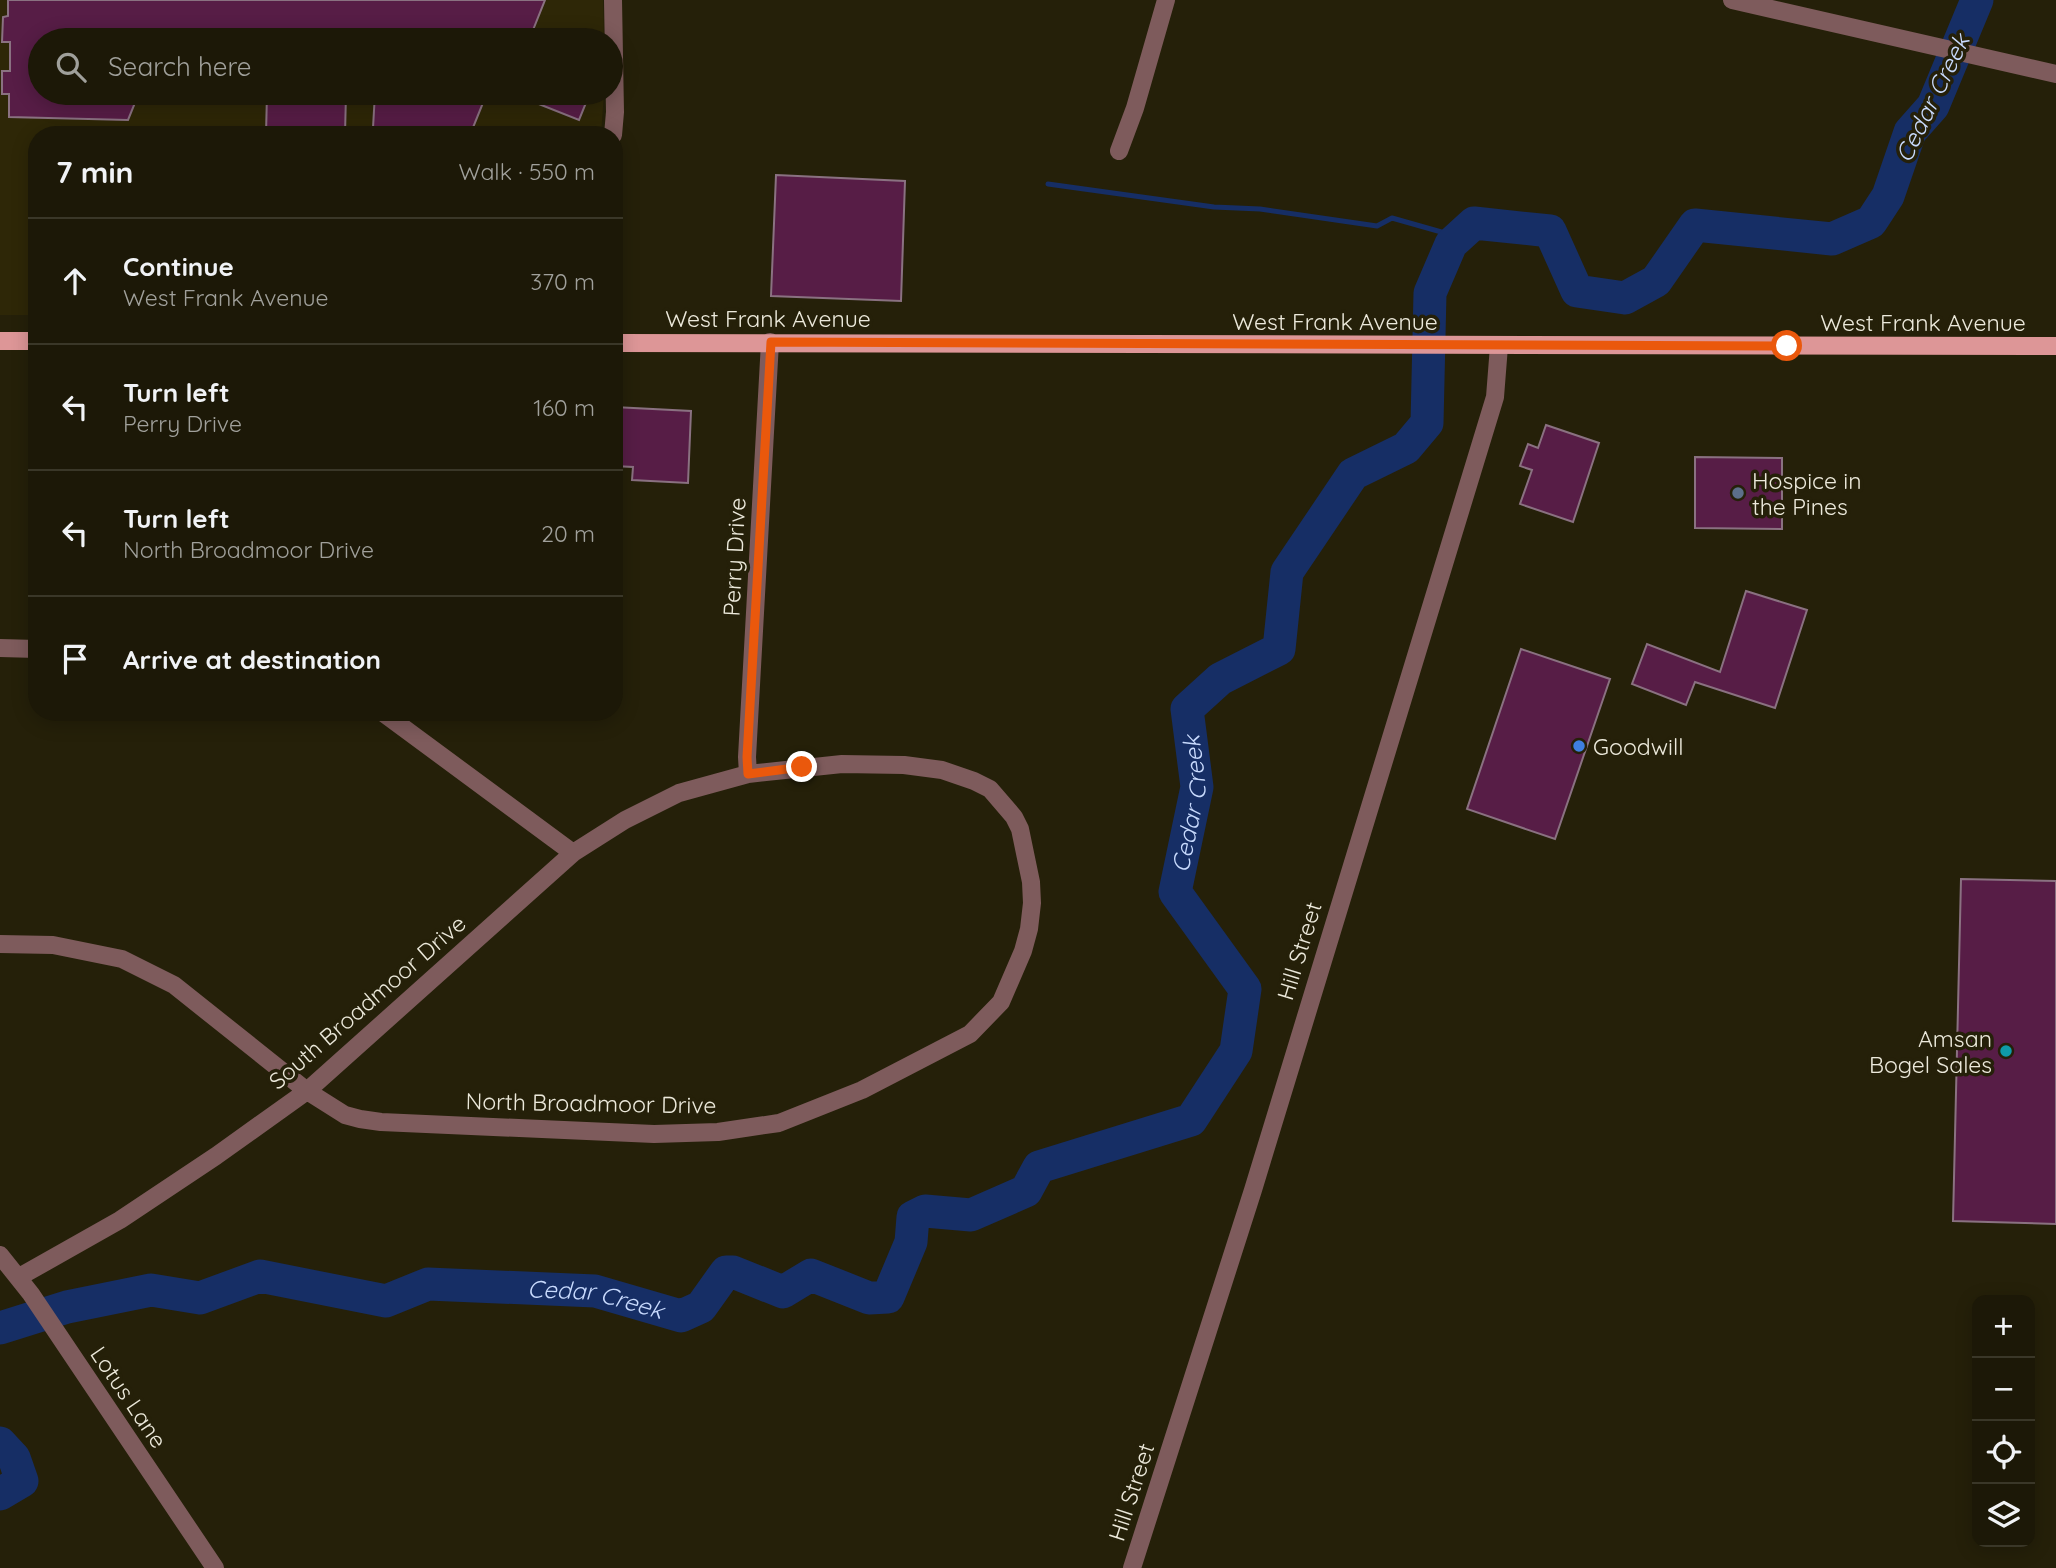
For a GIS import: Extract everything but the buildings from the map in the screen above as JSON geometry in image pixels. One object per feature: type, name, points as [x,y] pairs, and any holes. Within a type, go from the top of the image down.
[{"type":"main road","points":[[0,341],[28,341]]},
{"type":"main road","name":"West Frank Avenue","points":[[623,343],[2056,346]]},
{"type":"street","points":[[613,0],[614,28]]},
{"type":"street","points":[[1119,151],[1135,108],[1166,0]]},
{"type":"street","points":[[1732,0],[2056,74]]},
{"type":"street","points":[[614,126],[615,105]]},
{"type":"street","name":"Perry Drive","points":[[748,774],[771,342]]},
{"type":"street","name":"Hill Street","points":[[1132,1568],[1253,1189],[1495,397],[1499,346]]},
{"type":"street","points":[[0,648],[28,649]]},
{"type":"street","points":[[395,721],[573,853]]},
{"type":"street","name":"North Broadmoor Drive","points":[[0,944],[53,946],[122,959],[174,985],[307,1091],[345,1115],[360,1119],[654,1134],[718,1132],[779,1123],[862,1090],[971,1034],[1001,1002],[1014,973],[1029,929],[1031,882],[1020,829],[1014,817],[990,789],[974,781],[942,770],[904,765],[842,764],[748,774]]},
{"type":"street","name":"South Broadmoor Drive","points":[[19,1277],[120,1220],[307,1091],[573,853],[625,820],[679,793],[748,774]]},
{"type":"street","name":"Lotus Lane","points":[[0,1255],[31,1294],[215,1568]]},
{"type":"shaded area","points":[[0,0],[603,0],[604,28],[28,28],[28,105],[603,105],[602,126],[28,126],[28,315],[0,315]]},
{"type":"waterway","name":"Cedar Creek","points":[[0,1328],[67,1307],[151,1290],[200,1298],[260,1276],[386,1301],[428,1284],[595,1291],[681,1316],[701,1307],[726,1272],[733,1272],[783,1292],[811,1275],[869,1298],[888,1297],[911,1242],[913,1217],[925,1211],[971,1215],[1026,1191],[1039,1167],[1191,1120],[1236,1051],[1245,989],[1175,892],[1197,787],[1187,709],[1220,679],[1279,649],[1287,572],[1353,474],[1406,448],[1427,423],[1430,293],[1451,244],[1474,223],[1550,231],[1577,291],[1625,298],[1656,281],[1695,225],[1832,239],[1871,222],[1888,196],[1910,132],[1933,106],[1977,0]]},
{"type":"waterway","points":[[1048,184],[1377,226],[1392,218],[1459,237]]},
{"type":"waterway","name":"Cedar Creek","points":[[0,1443],[14,1458],[22,1481],[0,1494]]},
{"type":"place","name":"Hospice in the Pines","points":[[1738,493]]},
{"type":"place","name":"Goodwill","points":[[1579,746]]},
{"type":"place","name":"Amsan Bogel Sales","points":[[2006,1051]]},
{"type":"route","points":[[802,767],[748,774],[771,342],[1787,346]]}]
